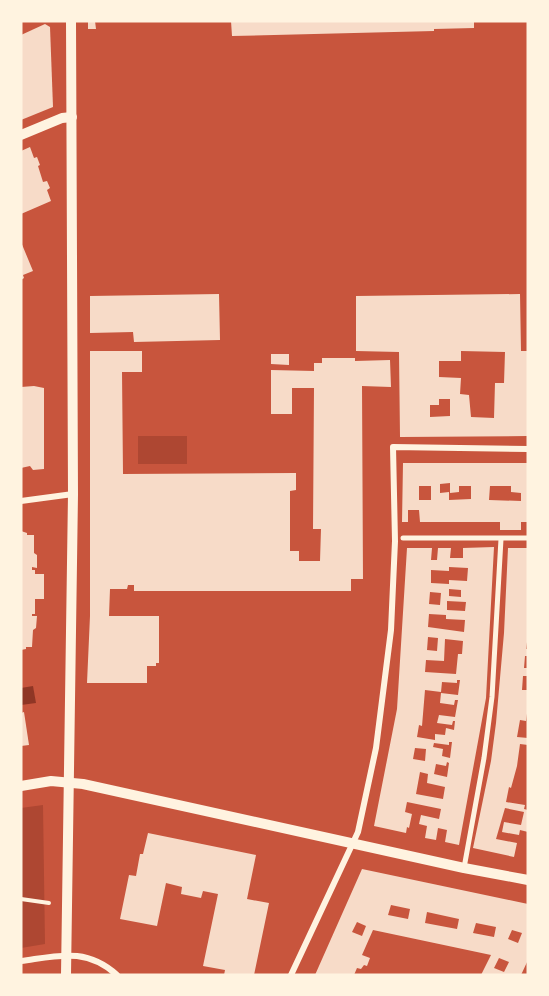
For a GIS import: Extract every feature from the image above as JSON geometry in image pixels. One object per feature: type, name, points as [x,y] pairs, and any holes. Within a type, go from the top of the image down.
[{"type":"street","points":[[66,975],[73,494],[70,21]]},
{"type":"street","points":[[21,135],[62,118],[72,117]]},
{"type":"street","points":[[291,975],[361,820],[376,748],[391,630],[394,541],[393,447],[528,449]]},
{"type":"street","points":[[21,501],[73,494]]},
{"type":"street","points":[[403,538],[528,538]]},
{"type":"street","points":[[464,868],[484,759],[492,697],[501,538]]},
{"type":"street","points":[[21,786],[68,781],[528,880]]},
{"type":"street","points":[[21,961],[82,955],[117,975]]},
{"type":"path","points":[[21,899],[49,903]]},
{"type":"shaded area","points":[[138,436],[187,436],[187,464],[138,464]]},
{"type":"shaded area","points":[[33,686],[36,703],[21,705],[21,688]]},
{"type":"shaded area","points":[[43,805],[45,944],[21,948],[21,808]]},
{"type":"building","points":[[88,21],[95,21],[96,29],[88,29]]},
{"type":"building","points":[[231,21],[474,21],[474,28],[232,36]]},
{"type":"building","points":[[45,24],[50,27],[53,107],[21,120],[21,35]]},
{"type":"building","points":[[30,147],[34,158],[37,157],[40,165],[38,166],[43,182],[47,181],[50,188],[47,190],[51,201],[21,214],[21,151]]},
{"type":"building","points":[[21,242],[33,271],[23,275],[24,278],[21,280]]},
{"type":"building","points":[[219,294],[220,340],[134,342],[133,332],[90,333],[90,296]]},
{"type":"building","points":[[520,294],[521,351],[528,351],[527,436],[400,437],[399,352],[356,351],[356,296]],"holes":[[[461,351],[505,352],[504,383],[495,383],[494,418],[471,417],[469,395],[460,394],[461,378],[439,377],[439,361],[461,361]],[[439,399],[450,399],[450,416],[430,417],[430,405],[439,405]]]},
{"type":"building","points":[[90,351],[142,351],[142,372],[122,372],[123,474],[296,473],[296,490],[290,491],[290,551],[299,551],[299,561],[320,561],[321,529],[313,529],[314,388],[292,388],[292,414],[271,414],[271,370],[314,371],[314,363],[322,363],[322,358],[355,358],[355,361],[390,360],[391,387],[362,386],[363,579],[351,579],[351,591],[134,591],[134,585],[128,585],[127,589],[110,589],[109,616],[159,616],[159,663],[156,663],[156,666],[147,666],[147,683],[87,683],[90,616]]},
{"type":"building","points":[[271,354],[289,354],[289,365],[271,364]]},
{"type":"building","points":[[21,387],[44,388],[44,469],[33,470],[30,466],[21,468]]},
{"type":"building","points":[[403,463],[528,463],[528,522],[521,522],[521,530],[500,530],[500,522],[420,522],[419,510],[408,510],[408,522],[402,522]],"holes":[[[450,483],[450,493],[459,492],[459,486],[471,486],[471,499],[449,500],[449,492],[440,493],[440,484]],[[419,486],[431,486],[431,500],[419,500]],[[490,486],[511,486],[511,492],[521,493],[521,501],[489,500]]]},
{"type":"building","points":[[21,531],[27,535],[34,535],[37,568],[32,567],[32,570],[35,570],[35,574],[44,574],[44,599],[35,599],[35,614],[32,616],[37,616],[32,647],[21,650]]},
{"type":"building","points":[[494,547],[486,698],[459,845],[445,842],[447,830],[438,828],[436,840],[425,838],[427,826],[419,824],[421,815],[439,819],[441,809],[407,802],[405,812],[412,814],[406,833],[374,826],[397,709],[407,548],[432,548],[431,560],[437,560],[438,548],[451,548],[450,558],[463,558],[463,548]],"holes":[[[449,567],[468,568],[467,581],[449,580],[449,584],[431,583],[431,570],[449,571]],[[449,589],[461,590],[461,597],[449,596]],[[430,592],[441,593],[440,605],[429,604]],[[447,601],[466,602],[465,611],[447,610]],[[429,614],[446,615],[446,619],[465,620],[464,632],[428,627]],[[428,637],[438,638],[437,651],[427,650]],[[445,639],[463,641],[462,654],[458,654],[456,674],[425,672],[426,660],[444,661]],[[457,680],[460,680],[458,695],[441,693],[440,703],[454,705],[455,700],[458,700],[455,717],[439,715],[437,723],[452,725],[455,721],[454,730],[446,728],[445,735],[435,734],[435,740],[417,737],[419,725],[422,726],[425,690],[441,692],[442,682],[457,683]],[[449,742],[452,742],[450,758],[442,756],[443,749],[433,747],[434,743],[449,745]],[[415,748],[426,749],[425,761],[413,759]],[[447,762],[449,763],[447,777],[434,774],[436,764],[446,766]],[[420,772],[428,774],[427,783],[445,787],[443,799],[416,794]]]},
{"type":"building","points":[[508,548],[528,548],[526,649],[528,649],[528,656],[525,656],[524,668],[528,668],[528,676],[523,676],[522,690],[528,690],[528,706],[526,721],[520,720],[517,737],[528,738],[528,745],[520,744],[517,766],[506,802],[525,805],[524,809],[528,810],[528,832],[520,830],[519,835],[502,832],[504,822],[521,825],[524,812],[505,808],[496,839],[517,843],[514,857],[473,848],[491,761],[496,723],[504,633]]},
{"type":"building","points":[[24,712],[29,745],[21,746],[21,713]]},
{"type":"building","points":[[148,833],[256,855],[247,899],[269,903],[254,975],[224,975],[225,970],[203,966],[218,894],[203,891],[201,898],[181,894],[182,887],[166,883],[157,926],[120,919],[129,875],[136,876],[140,854],[143,854]]},
{"type":"building","points":[[362,869],[528,904],[528,960],[521,975],[481,975],[491,955],[373,930],[362,955],[370,958],[367,966],[357,968],[354,975],[315,975]],"holes":[[[391,905],[410,909],[408,919],[388,915]],[[427,912],[459,919],[457,929],[425,923]],[[357,922],[366,926],[362,936],[352,932]],[[476,923],[496,927],[494,937],[473,933]],[[512,930],[522,933],[518,943],[508,939]],[[499,958],[509,962],[504,972],[494,968]]]}]
